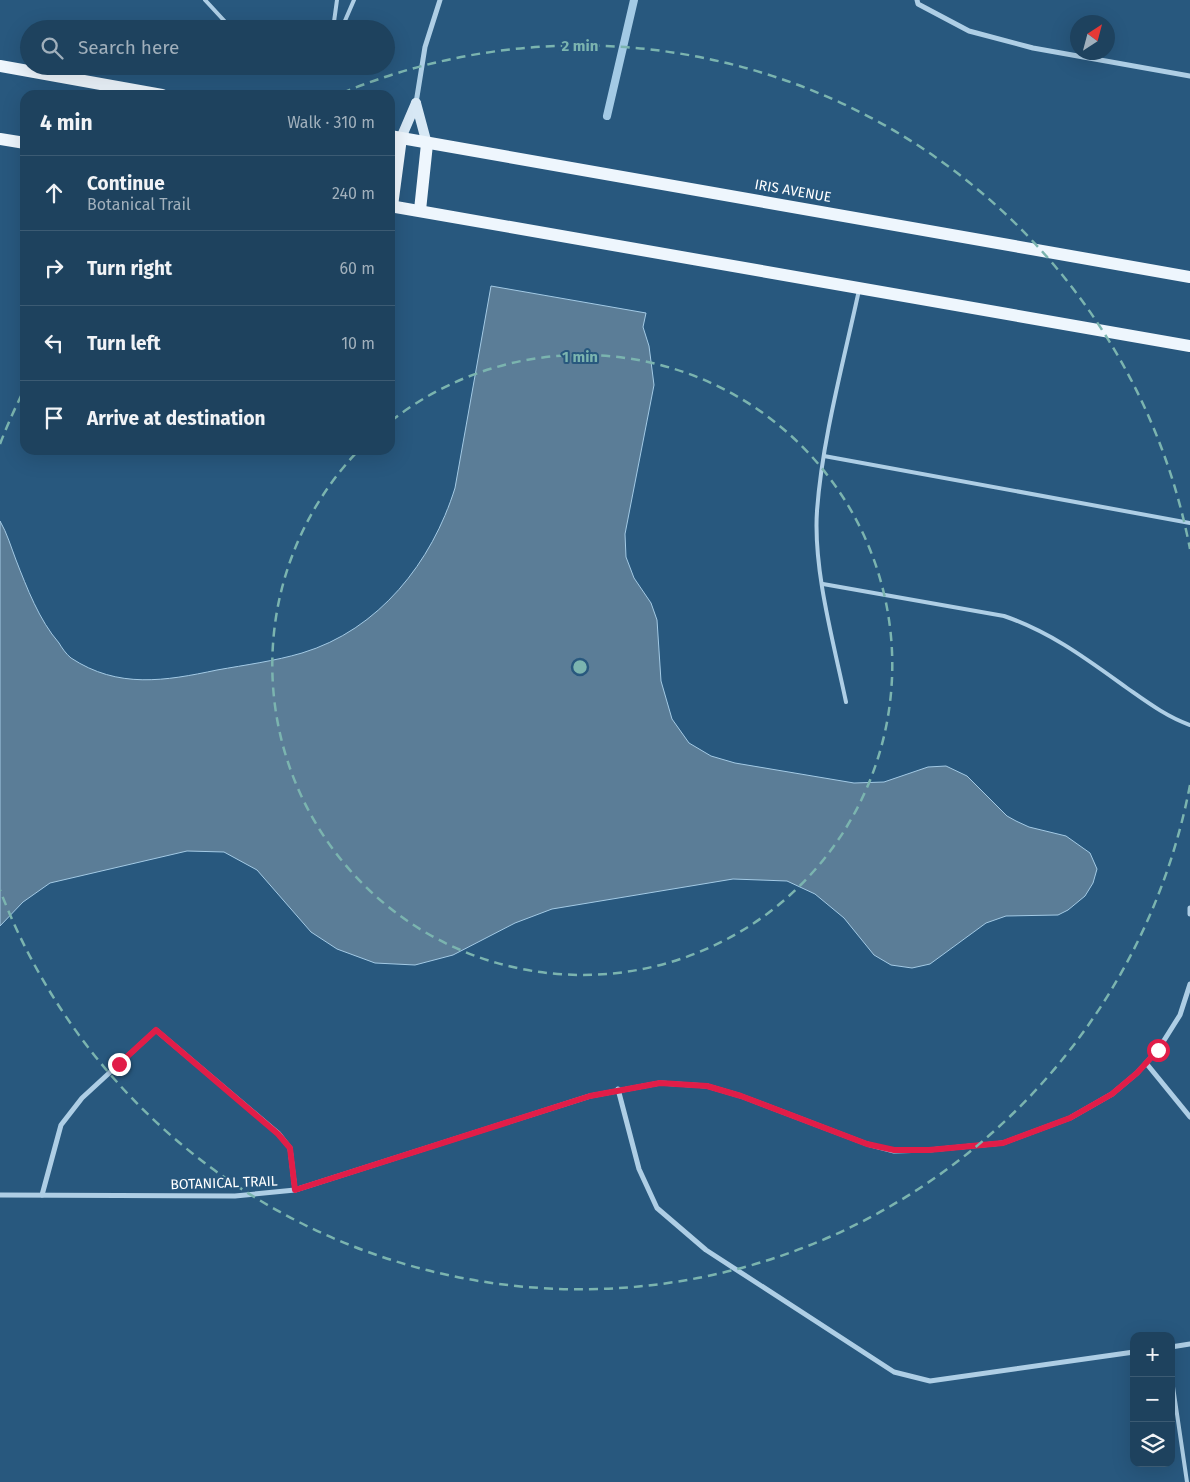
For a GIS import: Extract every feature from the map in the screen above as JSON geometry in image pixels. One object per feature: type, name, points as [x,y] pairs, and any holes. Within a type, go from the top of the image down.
[{"type":"main road","points":[[0,66],[20,70]]},
{"type":"main road","points":[[50,75],[134,90]]},
{"type":"main road","points":[[395,151],[396,137]]},
{"type":"main road","name":"IRIS AVENUE","points":[[396,137],[427,144],[944,232],[1190,277]]},
{"type":"main road","points":[[0,139],[20,142]]},
{"type":"main road","points":[[420,210],[427,144]]},
{"type":"main road","points":[[395,207],[1190,346]]},
{"type":"street","points":[[396,137],[416,103],[424,47],[440,0]]},
{"type":"street","points":[[917,2],[969,31],[978,34],[1033,48],[1190,76]]},
{"type":"street","points":[[416,103],[427,144]]},
{"type":"street","points":[[1190,908],[1190,914]]},
{"type":"street","name":"BOTANICAL TRAIL","points":[[0,1195],[235,1196],[295,1190],[590,1096],[660,1083],[707,1086],[741,1096],[867,1144],[894,1150],[929,1150],[1003,1143],[1070,1118],[1112,1094],[1158,1050],[1180,1016],[1190,984]]},
{"type":"street","points":[[42,1195],[61,1125],[82,1098],[156,1030],[278,1134],[290,1148],[295,1190]]},
{"type":"street","points":[[1146,1063],[1190,1117]]},
{"type":"street","points":[[618,1090],[639,1169],[657,1208],[706,1250],[894,1372],[930,1381],[1130,1353]]},
{"type":"street","points":[[1175,1346],[1190,1344]]},
{"type":"lane","points":[[204,0],[223,20]]},
{"type":"lane","points":[[334,20],[337,0]]},
{"type":"lane","points":[[345,20],[354,0]]},
{"type":"lane","points":[[846,702],[823,584],[818,549],[817,511],[824,456],[859,288]]},
{"type":"lane","points":[[824,456],[1190,523]]},
{"type":"lane","points":[[823,584],[1004,616],[1031,625],[1064,644],[1159,710],[1177,721],[1190,725]]},
{"type":"lane","points":[[1172,1377],[1187,1482]]},
{"type":"water","points":[[491,286],[646,313],[643,327],[649,346],[654,385],[625,534],[626,557],[634,578],[651,603],[657,620],[661,681],[672,719],[689,743],[711,756],[735,763],[854,783],[884,782],[928,767],[946,766],[967,776],[1007,816],[1029,827],[1066,836],[1090,853],[1097,869],[1093,883],[1085,896],[1068,910],[1058,915],[1006,916],[986,923],[930,964],[912,968],[891,965],[874,955],[844,918],[815,894],[787,881],[733,879],[552,909],[515,923],[453,955],[415,965],[375,963],[337,949],[311,932],[257,870],[224,852],[187,851],[50,883],[23,902],[0,926],[0,521],[20,571],[45,624],[71,658],[89,668],[106,674],[142,680],[179,677],[281,658],[302,653],[330,642],[355,628],[399,590],[417,567],[445,515],[455,488]]},
{"type":"waterway","points":[[607,116],[634,0]]},
{"type":"route","points":[[119,1064],[156,1030],[278,1134],[290,1148],[295,1190],[590,1096],[660,1083],[707,1086],[741,1096],[867,1144],[894,1150],[929,1150],[1003,1143],[1070,1118],[1112,1094],[1137,1073],[1158,1050]]}]
